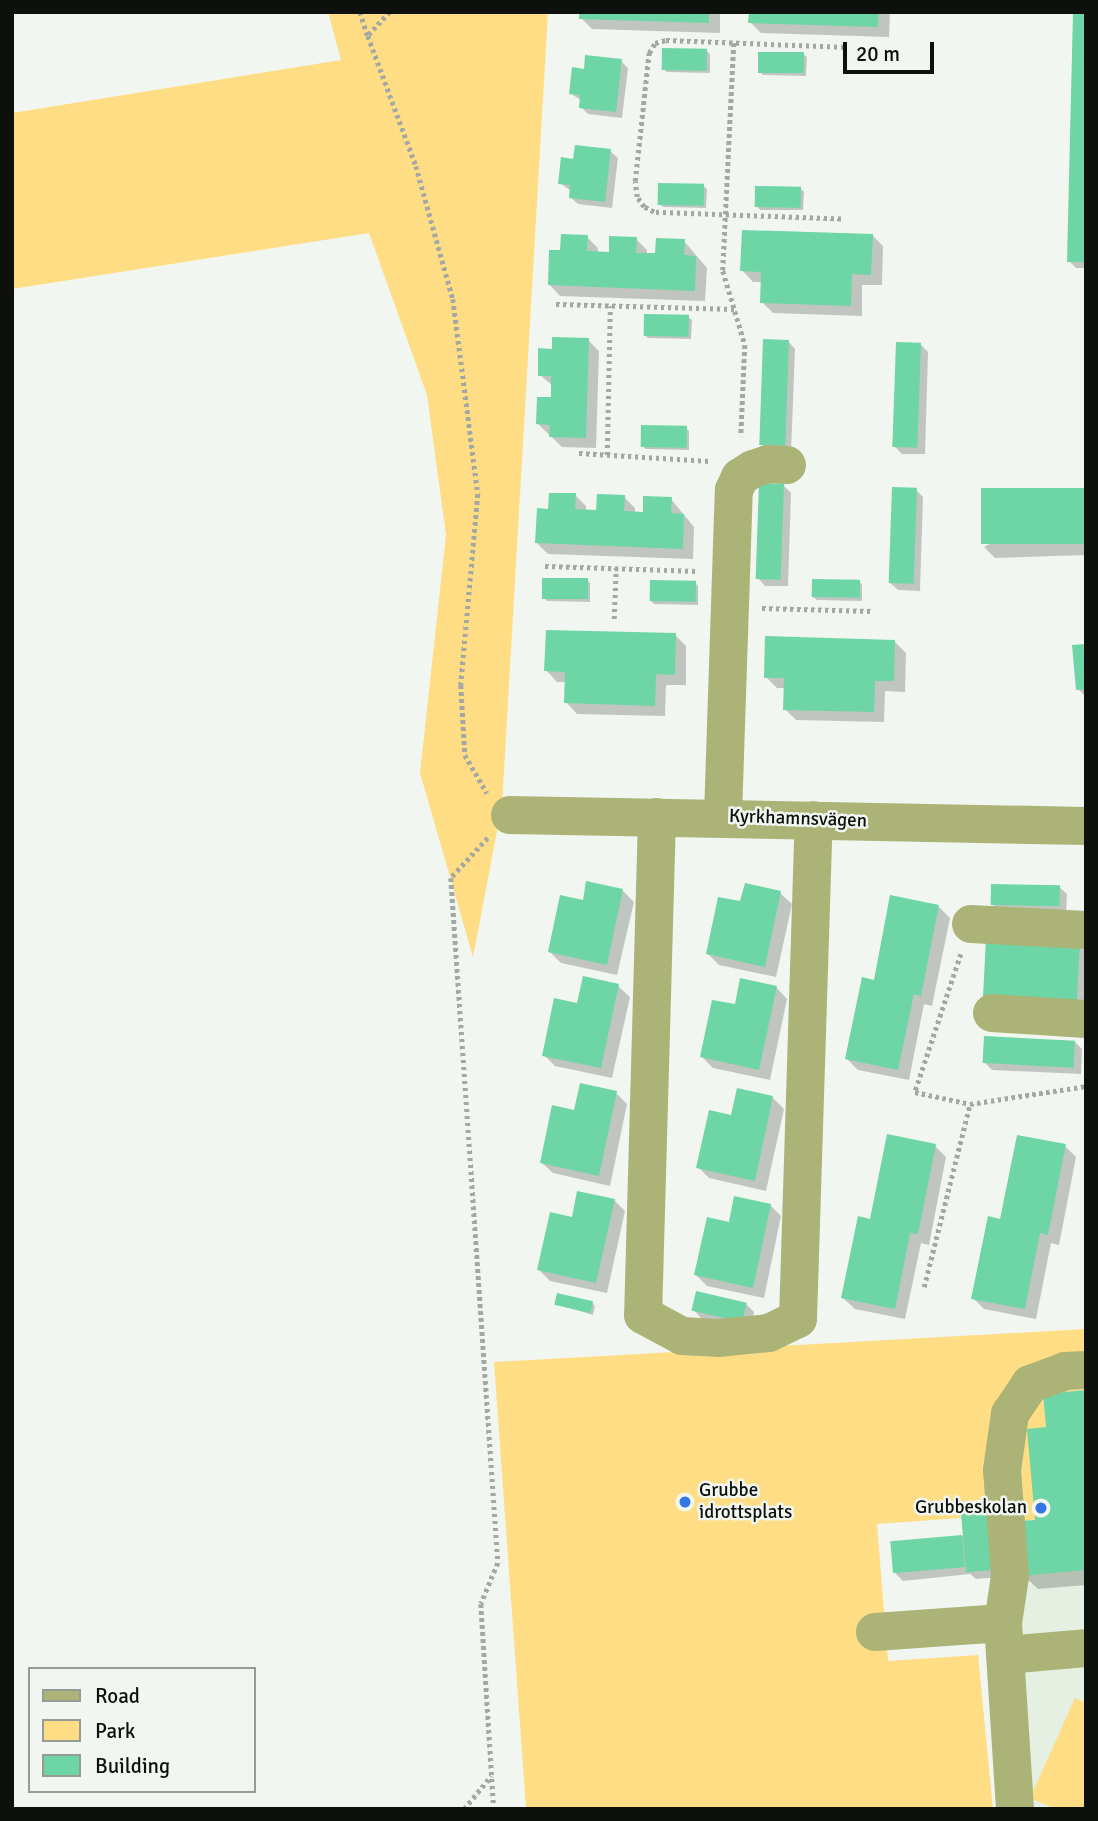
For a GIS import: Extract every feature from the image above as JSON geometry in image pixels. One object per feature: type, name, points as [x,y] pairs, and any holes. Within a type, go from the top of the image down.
[{"type":"street","points":[[723,816],[733,490],[740,477],[768,464],[787,465]]},
{"type":"street","name":"Kyrkhamnsvägen","points":[[500,807],[657,817],[723,816],[1086,826]]},
{"type":"street","points":[[657,817],[643,1315],[682,1336],[718,1338],[769,1333],[798,1319],[814,820]]},
{"type":"street","points":[[971,924],[1086,930]]},
{"type":"street","points":[[992,1013],[1086,1018]]},
{"type":"street","points":[[1015,1809],[1004,1639],[1010,1576],[1002,1470],[1010,1414],[1030,1384],[1065,1371],[1086,1370]]},
{"type":"street","points":[[875,1632],[1004,1639],[1086,1648]]},
{"type":"path","points":[[360,12],[416,166],[453,299],[478,494],[461,685],[464,743],[465,755],[500,807],[451,878],[498,1563],[481,1604],[494,1809]]},
{"type":"path","points":[[368,36],[390,12]]},
{"type":"path","points":[[841,219],[654,212],[644,207],[637,197],[635,181],[649,53],[655,43],[666,40],[848,47]]},
{"type":"path","points":[[734,43],[723,271],[746,345],[740,477]]},
{"type":"path","points":[[556,304],[734,309]]},
{"type":"path","points":[[607,455],[610,306]]},
{"type":"path","points":[[579,453],[717,461],[740,477]]},
{"type":"path","points":[[545,566],[616,568],[731,590],[871,611]]},
{"type":"path","points":[[614,619],[616,568]]},
{"type":"path","points":[[971,924],[915,1092],[970,1104],[1086,1086]]},
{"type":"path","points":[[924,1287],[970,1104]]},
{"type":"path","points":[[464,1809],[491,1776]]},
{"type":"shaded area","name":"Grubbeskolan","points":[[1086,1381],[1086,1809],[1013,1809],[990,1393]]},
{"type":"green space","points":[[328,12],[548,12],[502,805],[473,957],[420,773],[446,535],[427,395],[369,233],[12,289],[12,113],[341,60]]},
{"type":"green space","name":"Grubbe idrottsplats","points":[[1086,1329],[1086,1390],[1043,1394],[1046,1427],[1035,1520],[1017,1521],[989,1499],[959,1502],[961,1518],[877,1524],[888,1661],[978,1655],[993,1809],[526,1809],[494,1362]]},
{"type":"green space","points":[[1075,1698],[1086,1703],[1086,1809],[1056,1809],[1030,1798]]},
{"type":"building","points":[[579,12],[709,12],[709,23],[579,19]]},
{"type":"building","points":[[749,12],[879,12],[878,27],[748,23]]},
{"type":"building","points":[[1073,12],[1086,12],[1086,262],[1067,262]]},
{"type":"building","points":[[662,48],[707,49],[707,71],[662,70]]},
{"type":"building","points":[[758,52],[804,52],[804,73],[758,73]]},
{"type":"building","points":[[585,55],[622,59],[616,112],[579,108],[580,95],[569,94],[572,67],[584,69]]},
{"type":"building","points":[[575,145],[611,149],[605,202],[569,198],[570,185],[558,184],[561,157],[573,159]]},
{"type":"building","points":[[658,183],[704,184],[704,206],[658,205]]},
{"type":"building","points":[[755,186],[801,187],[801,208],[755,207]]},
{"type":"building","points":[[742,230],[873,234],[871,275],[852,274],[851,306],[760,303],[761,272],[740,271]]},
{"type":"building","points":[[561,234],[588,235],[587,251],[609,252],[609,236],[637,237],[636,253],[655,253],[656,238],[685,239],[684,255],[696,256],[695,291],[548,285],[549,250],[560,250]]},
{"type":"building","points":[[644,314],[689,315],[689,337],[644,336]]},
{"type":"building","points":[[552,337],[589,338],[586,438],[549,437],[550,425],[536,424],[537,397],[551,397],[551,376],[538,376],[538,348],[552,349]]},
{"type":"building","points":[[763,339],[789,340],[785,446],[759,445]]},
{"type":"building","points":[[896,342],[921,343],[917,448],[892,447]]},
{"type":"building","points":[[641,425],[687,426],[687,448],[641,447]]},
{"type":"building","points":[[759,483],[784,484],[781,580],[756,579]]},
{"type":"building","points":[[892,487],[917,488],[914,584],[889,583]]},
{"type":"building","points":[[981,488],[1086,488],[1086,544],[981,544]]},
{"type":"building","points":[[549,493],[576,493],[575,509],[596,510],[597,494],[625,495],[624,511],[643,512],[643,496],[672,497],[671,513],[684,514],[683,549],[535,543],[537,508],[548,509]]},
{"type":"building","points":[[542,578],[588,578],[588,599],[542,599]]},
{"type":"building","points":[[812,579],[860,580],[860,598],[812,597]]},
{"type":"building","points":[[650,580],[696,581],[696,602],[650,601]]},
{"type":"building","points":[[546,630],[676,633],[675,675],[656,674],[655,706],[564,703],[565,672],[544,671]]},
{"type":"building","points":[[765,636],[895,640],[894,681],[875,681],[874,712],[783,710],[784,678],[764,678]]},
{"type":"building","points":[[1086,644],[1086,689],[1076,690],[1072,645]]},
{"type":"building","points":[[586,881],[623,889],[607,965],[548,952],[560,895],[583,900]]},
{"type":"building","points":[[745,883],[781,891],[765,967],[706,954],[718,897],[740,901]]},
{"type":"building","points":[[991,884],[1060,885],[1060,906],[991,905]]},
{"type":"building","points":[[890,895],[939,905],[921,996],[914,994],[898,1070],[845,1059],[862,977],[874,980]]},
{"type":"building","points":[[986,939],[1080,944],[1077,1004],[983,999]]},
{"type":"building","points":[[583,976],[619,984],[601,1068],[542,1056],[554,998],[577,1003]]},
{"type":"building","points":[[740,978],[777,986],[759,1070],[700,1057],[712,1000],[735,1004]]},
{"type":"building","points":[[984,1036],[1075,1041],[1073,1068],[983,1063]]},
{"type":"building","points":[[580,1083],[617,1091],[599,1176],[540,1163],[552,1105],[574,1110]]},
{"type":"building","points":[[737,1088],[773,1096],[755,1181],[696,1168],[709,1110],[731,1115]]},
{"type":"building","points":[[887,1134],[936,1144],[918,1234],[910,1233],[895,1309],[841,1298],[858,1216],[870,1219]]},
{"type":"building","points":[[1017,1135],[1066,1144],[1048,1235],[1040,1233],[1025,1309],[971,1299],[988,1216],[1000,1219]]},
{"type":"building","points":[[577,1191],[615,1199],[596,1283],[537,1270],[550,1212],[572,1217]]},
{"type":"building","points":[[734,1196],[771,1204],[753,1288],[694,1275],[707,1217],[729,1222]]},
{"type":"building","points":[[696,1291],[747,1303],[742,1322],[692,1310]]},
{"type":"building","points":[[557,1293],[593,1301],[590,1313],[554,1305]]},
{"type":"building","points":[[1086,1390],[1086,1570],[1022,1576],[1017,1521],[1035,1520],[1027,1429],[1046,1427],[1043,1394]]},
{"type":"building","points":[[989,1501],[995,1570],[966,1572],[960,1504]]},
{"type":"building","points":[[962,1535],[965,1567],[893,1573],[890,1541]]},
{"type":"place","name":"Grubbe idrottsplats","points":[[685,1502]]},
{"type":"place","name":"Grubbeskolan","points":[[1041,1508]]}]
